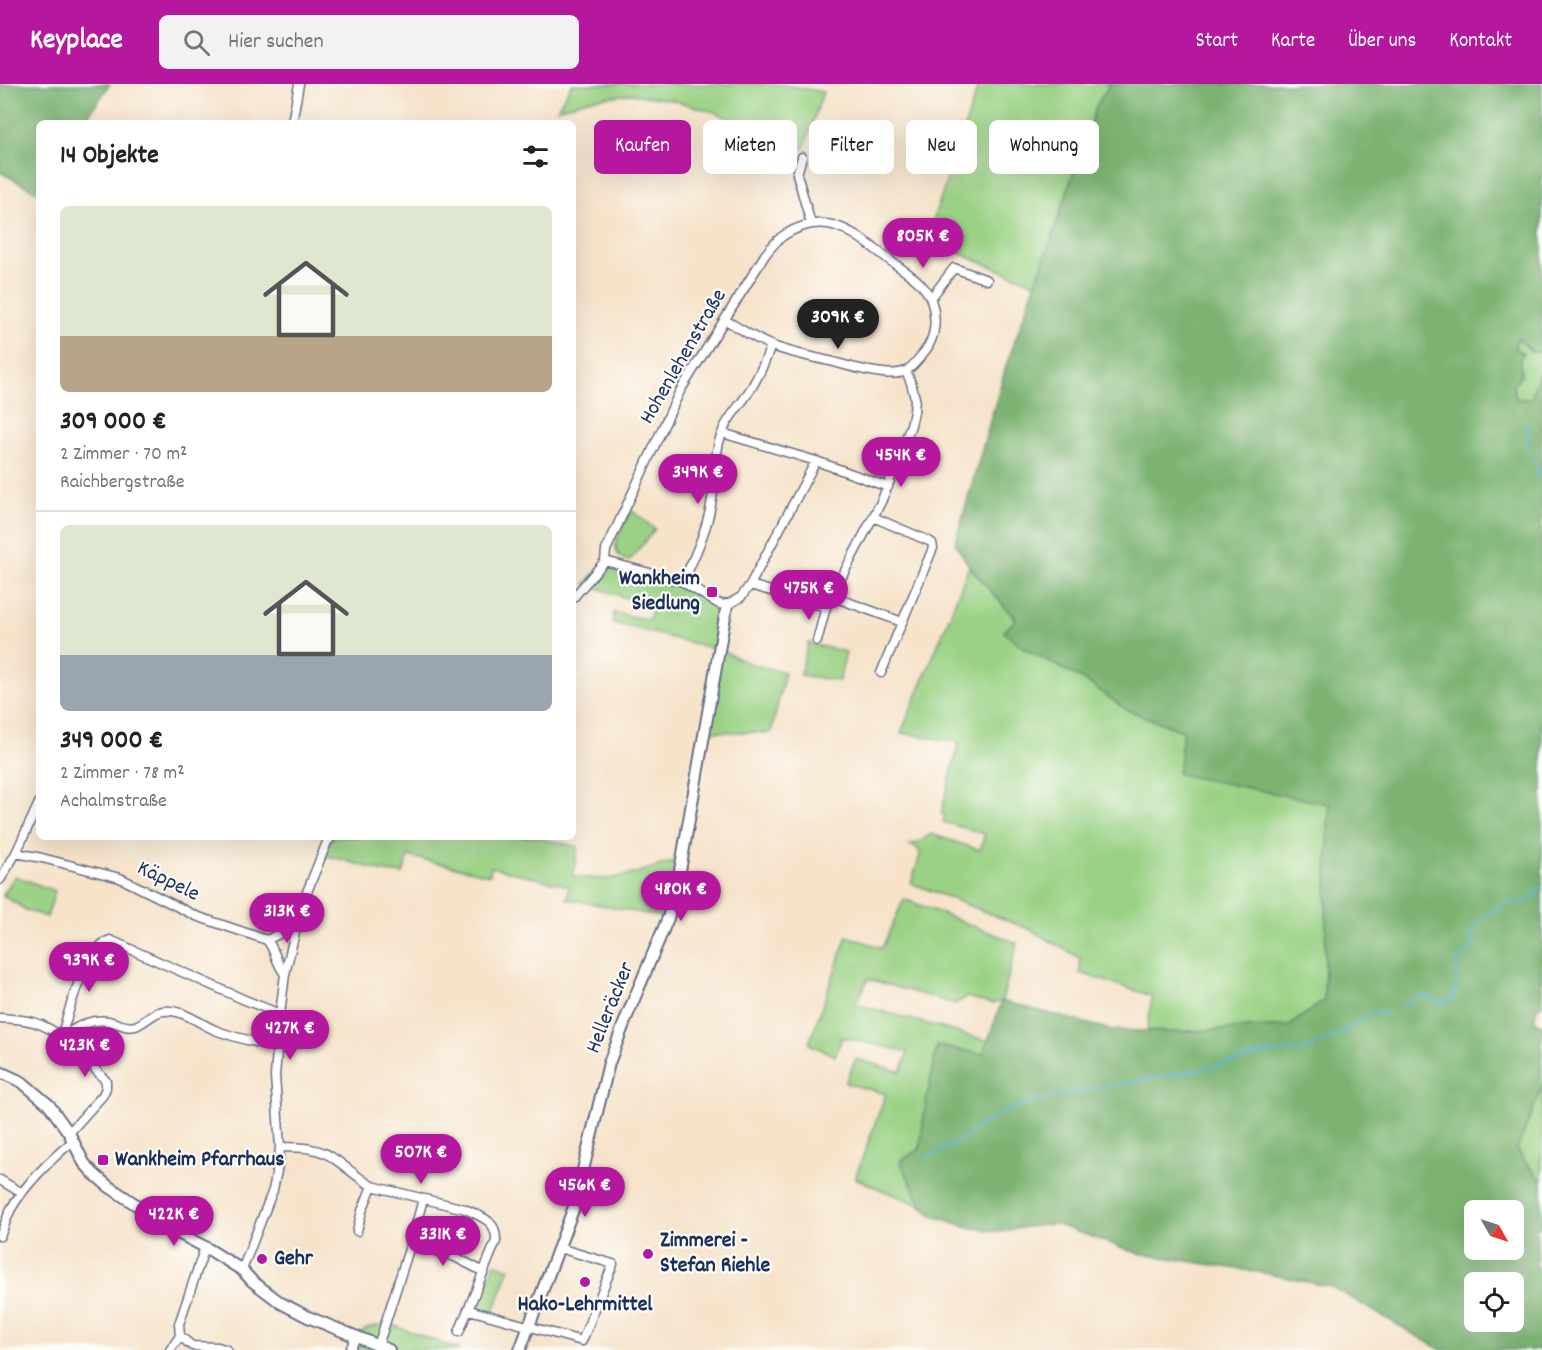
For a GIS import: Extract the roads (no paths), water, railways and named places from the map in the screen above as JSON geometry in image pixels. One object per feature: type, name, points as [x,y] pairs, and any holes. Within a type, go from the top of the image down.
[{"type":"street","points":[[293,120],[299,84]]},
{"type":"street","points":[[725,320],[771,346],[886,374],[906,371],[929,347],[935,327],[934,311],[931,298],[920,284],[853,233],[833,225],[811,224],[796,174],[802,157]]},
{"type":"street","name":"Hohenlehenstraße","points":[[604,561],[606,550],[676,399],[775,242],[794,229],[811,224]]},
{"type":"street","points":[[931,298],[954,268],[987,279]]},
{"type":"street","points":[[683,582],[709,514],[716,452],[722,433],[729,418],[761,373],[771,346]]},
{"type":"street","points":[[817,641],[826,607],[888,487],[909,431],[915,398],[906,371]]},
{"type":"street","points":[[722,433],[816,461],[888,487]]},
{"type":"street","points":[[576,594],[604,561],[683,582],[719,603],[727,605],[741,597],[750,585],[816,461]]},
{"type":"street","points":[[873,517],[929,541],[933,548],[881,673]]},
{"type":"street","points":[[750,585],[826,607]]},
{"type":"street","points":[[831,596],[902,622]]},
{"type":"street","name":"Helleräcker","points":[[520,1350],[574,1208],[609,1063],[668,918],[678,882],[727,605]]},
{"type":"street","points":[[0,880],[16,854],[36,809]]},
{"type":"street","points":[[242,1270],[273,1190],[280,1147],[275,1076],[285,975],[303,901],[329,840]]},
{"type":"street","name":"Käppele","points":[[16,854],[42,858],[120,878],[196,916],[267,940]]},
{"type":"street","points":[[285,975],[267,940],[296,926]]},
{"type":"street","points":[[61,1037],[84,969],[103,942],[110,940],[280,1014]]},
{"type":"street","points":[[61,1037],[84,1023],[94,1020],[136,1026],[159,1012],[173,1011],[216,1030],[278,1048]]},
{"type":"street","points":[[0,1236],[12,1208],[22,1193],[59,1152],[106,1088],[106,1081],[61,1037],[47,1028],[34,1022],[1,1021]]},
{"type":"street","points":[[0,1072],[22,1082],[49,1105],[84,1163],[108,1186],[180,1234],[242,1270],[252,1281],[281,1303],[308,1317],[390,1350]]},
{"type":"street","points":[[280,1147],[304,1148],[327,1154],[372,1186],[465,1209],[492,1224],[496,1232],[496,1241],[459,1332]]},
{"type":"street","points":[[0,1180],[22,1193]]},
{"type":"street","points":[[357,1231],[372,1186]]},
{"type":"street","points":[[378,1346],[423,1199]]},
{"type":"street","points":[[411,1242],[455,1257],[484,1272]]},
{"type":"street","points":[[170,1350],[180,1336],[179,1324],[205,1247]]},
{"type":"street","points":[[469,1310],[582,1341],[613,1264],[559,1248]]},
{"type":"street","points":[[180,1336],[193,1348],[218,1347],[227,1350]]},
{"type":"street","points":[[350,1350],[356,1337]]},
{"type":"waterway","points":[[1525,423],[1529,446]]},
{"type":"waterway","points":[[1531,454],[1542,482]]},
{"type":"waterway","points":[[1401,1008],[1421,995],[1443,1003],[1454,998],[1458,975],[1456,960],[1471,950],[1474,925],[1503,903],[1528,902],[1542,887]]},
{"type":"waterway","points":[[926,1158],[956,1143],[979,1126],[1015,1107],[1073,1092],[1203,1069],[1268,1053],[1307,1049],[1347,1030],[1372,1012],[1386,1012]]},
{"type":"place","name":"Wankheim Siedlung","points":[[712,592]]},
{"type":"place","name":"Wankheim Pfarrhaus","points":[[103,1160]]},
{"type":"place","name":"Zimmerei - Stefan Riehle","points":[[648,1254]]},
{"type":"place","name":"Gehr","points":[[262,1259]]},
{"type":"place","name":"Hako-Lehrmittel","points":[[585,1282]]}]
